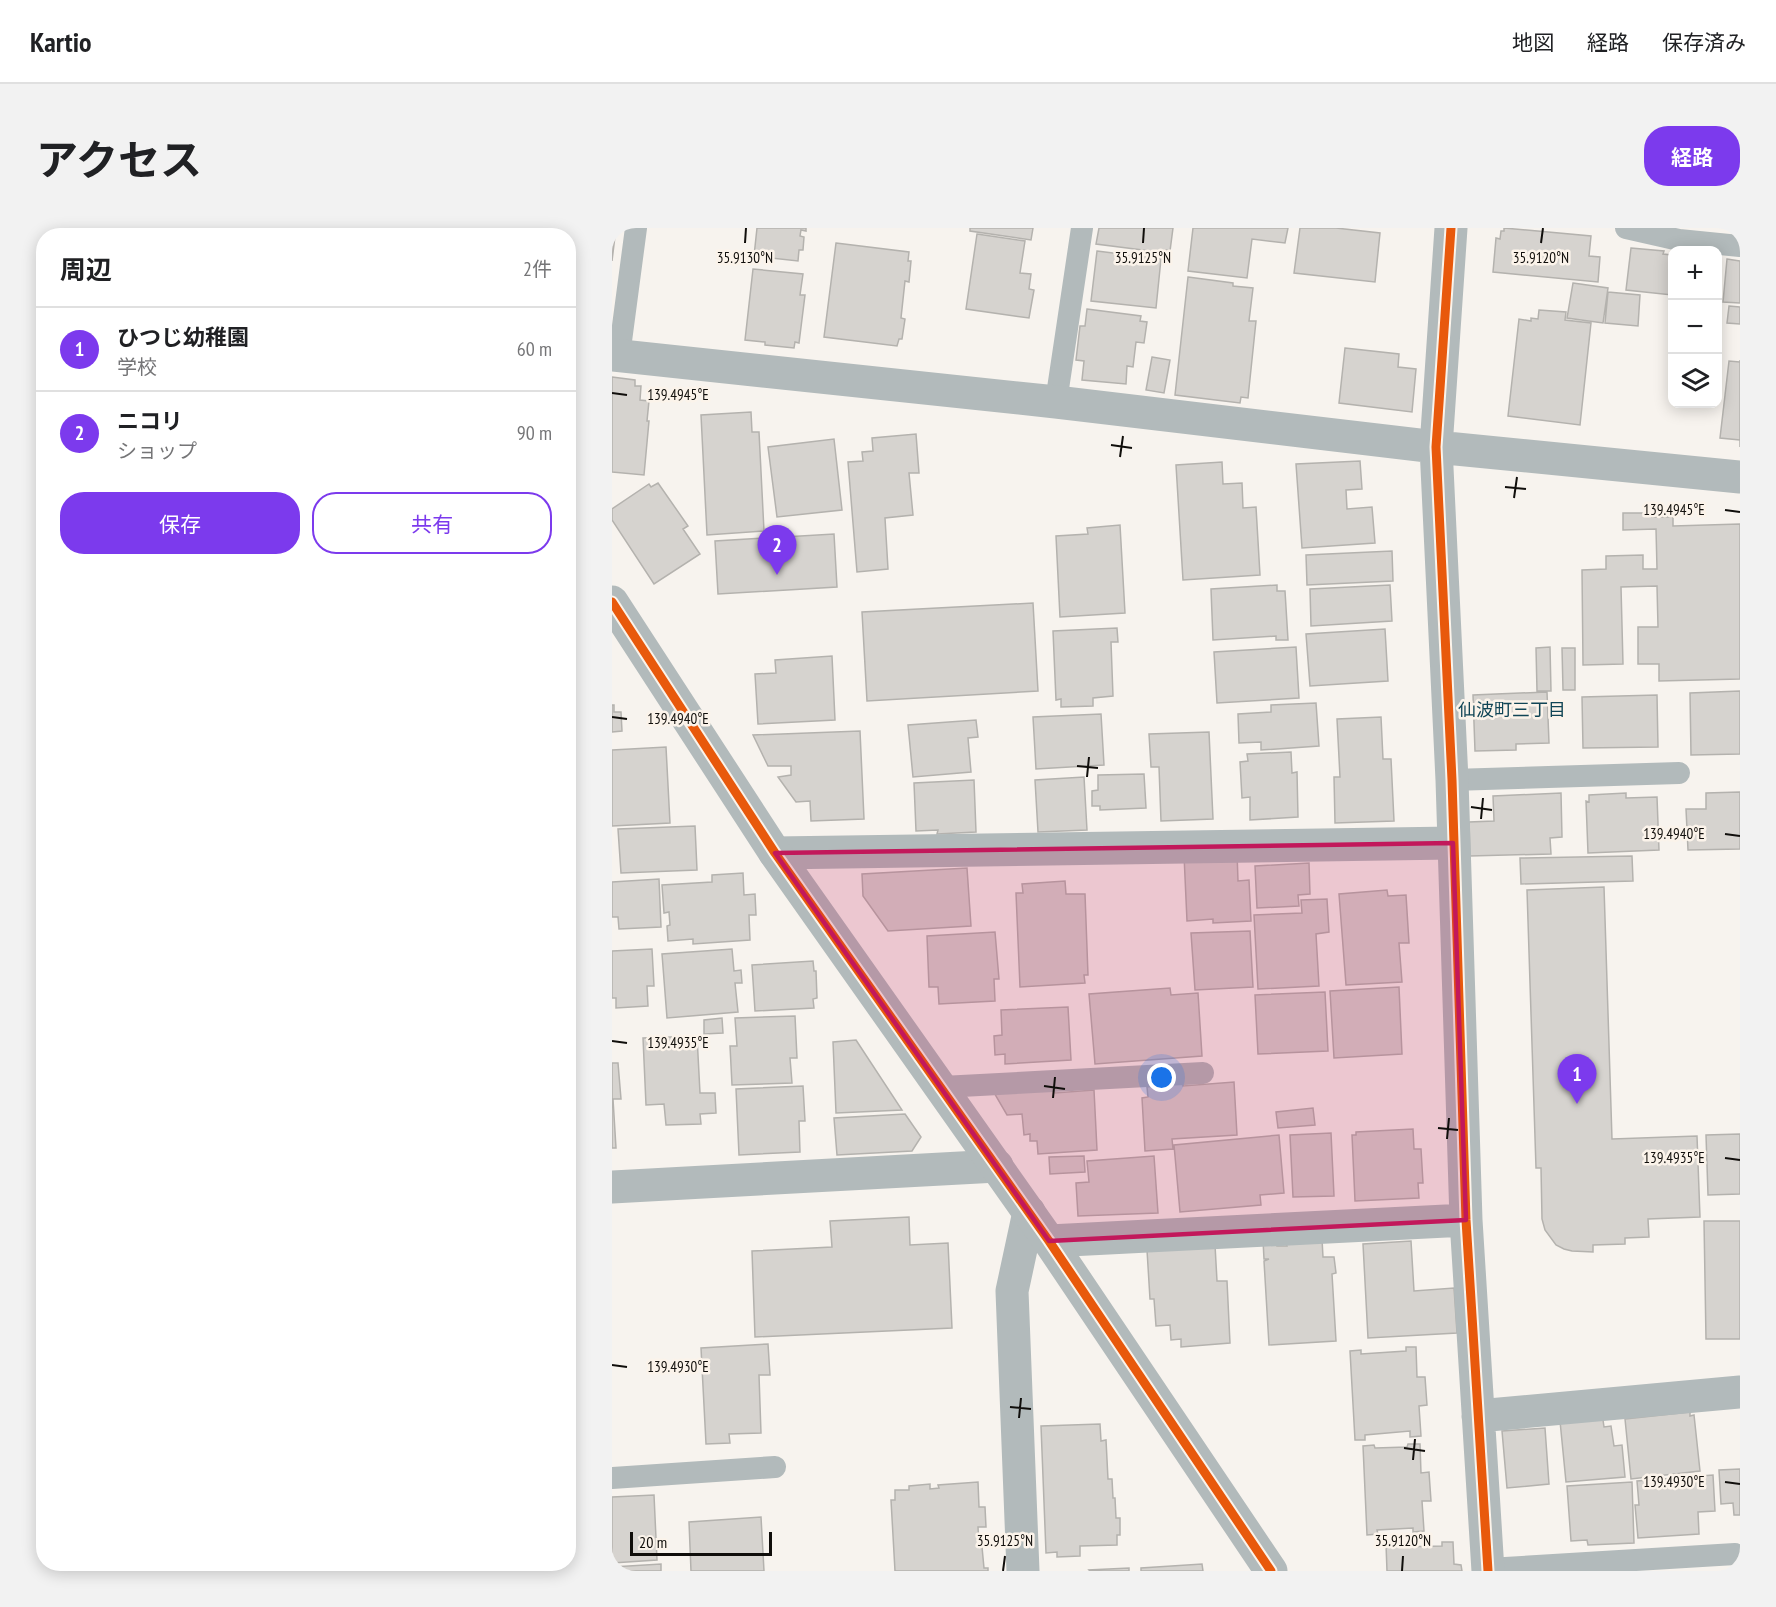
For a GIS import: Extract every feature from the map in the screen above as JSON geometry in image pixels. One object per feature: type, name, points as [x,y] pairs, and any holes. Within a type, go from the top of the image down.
[{"type":"street","points":[[1451,228],[1436,447],[1452,780],[1466,1220],[1488,1570]]},
{"type":"street","points":[[616,356],[1056,402],[1436,447],[1740,477]]},
{"type":"street","points":[[612,602],[775,853],[1029,1212],[1271,1571]]},
{"type":"street","points":[[775,853],[1453,843]]},
{"type":"street","points":[[612,1186],[997,1166]]},
{"type":"street","points":[[1023,1571],[1012,1291],[1029,1212]]},
{"type":"street","points":[[1049,1241],[1466,1220]]},
{"type":"street","points":[[1478,1416],[1740,1392]]},
{"type":"lane","points":[[616,356],[636,228]]},
{"type":"lane","points":[[1056,402],[1082,228]]},
{"type":"lane","points":[[1626,228],[1678,240],[1740,246]]},
{"type":"lane","points":[[1452,780],[1679,773]]},
{"type":"lane","points":[[942,1087],[1203,1073]]},
{"type":"lane","points":[[612,1478],[775,1467]]},
{"type":"lane","points":[[1488,1570],[1735,1554]]},
{"type":"highlighted area","points":[[1453,843],[1466,1220],[1049,1241],[775,853]]},
{"type":"building","points":[[612,228],[616,228],[612,261]]},
{"type":"building","points":[[757,228],[806,228],[806,231],[801,230],[800,236],[804,237],[803,250],[799,250],[798,261],[754,256]]},
{"type":"building","points":[[970,228],[1033,228],[1031,240],[970,231]]},
{"type":"building","points":[[1099,228],[1173,228],[1170,251],[1166,250],[1166,253],[1096,244]]},
{"type":"building","points":[[1193,228],[1288,228],[1285,243],[1252,239],[1247,278],[1188,271]]},
{"type":"building","points":[[1300,228],[1336,228],[1380,233],[1375,282],[1294,273]]},
{"type":"building","points":[[1504,228],[1591,236],[1589,256],[1600,257],[1598,282],[1493,272],[1496,238],[1500,239]]},
{"type":"building","points":[[977,234],[1025,241],[1020,273],[1031,274],[1029,289],[1034,290],[1029,318],[966,309]]},
{"type":"building","points":[[836,243],[909,252],[908,261],[911,261],[909,282],[905,281],[901,318],[905,319],[902,339],[899,339],[897,346],[824,337]]},
{"type":"building","points":[[1631,248],[1664,251],[1663,254],[1668,255],[1668,295],[1626,290]]},
{"type":"building","points":[[1097,251],[1161,259],[1156,308],[1091,301]]},
{"type":"building","points":[[1727,259],[1740,261],[1740,303],[1723,302]]},
{"type":"building","points":[[753,269],[803,274],[800,295],[805,295],[799,343],[795,342],[794,348],[745,340]]},
{"type":"building","points":[[1188,277],[1253,288],[1249,321],[1256,321],[1248,398],[1241,397],[1240,403],[1175,395]]},
{"type":"building","points":[[1573,283],[1608,288],[1603,323],[1567,318]]},
{"type":"building","points":[[1608,292],[1640,295],[1638,326],[1605,323]]},
{"type":"building","points":[[1729,306],[1740,307],[1740,324],[1727,323]]},
{"type":"building","points":[[1087,309],[1141,316],[1140,321],[1147,322],[1144,343],[1136,342],[1133,367],[1127,366],[1126,384],[1082,380],[1084,361],[1076,360],[1080,326],[1085,326]]},
{"type":"building","points":[[1539,310],[1566,312],[1565,320],[1591,323],[1580,425],[1508,416],[1519,319],[1531,321],[1531,318],[1538,319]]},
{"type":"building","points":[[1345,348],[1399,354],[1398,367],[1416,369],[1412,412],[1339,403]]},
{"type":"building","points":[[1152,357],[1170,360],[1164,393],[1146,390]]},
{"type":"building","points":[[1729,361],[1740,362],[1740,440],[1720,438]]},
{"type":"building","points":[[612,377],[635,380],[635,386],[641,386],[640,400],[649,401],[644,475],[612,472]]},
{"type":"building","points":[[751,412],[752,432],[759,432],[764,531],[707,535],[701,415]]},
{"type":"building","points":[[916,434],[919,473],[909,473],[913,515],[885,518],[888,569],[857,572],[848,462],[863,461],[862,452],[873,451],[872,438]]},
{"type":"building","points":[[834,439],[842,510],[777,517],[768,447]]},
{"type":"building","points":[[1360,461],[1362,489],[1346,490],[1347,509],[1372,507],[1375,543],[1302,548],[1296,464]]},
{"type":"building","points":[[1222,462],[1223,484],[1242,483],[1243,508],[1256,507],[1260,575],[1183,580],[1176,465]]},
{"type":"building","points":[[658,483],[688,526],[683,529],[700,554],[654,584],[612,520],[612,509],[649,484],[651,487]]},
{"type":"building","points":[[1623,513],[1652,513],[1652,517],[1673,517],[1673,526],[1740,524],[1740,679],[1659,681],[1659,664],[1638,664],[1638,627],[1658,627],[1657,586],[1621,587],[1623,664],[1583,665],[1582,570],[1606,569],[1606,556],[1643,555],[1643,569],[1657,569],[1656,529],[1623,530]]},
{"type":"building","points":[[1120,525],[1125,613],[1060,617],[1056,536],[1088,534],[1087,528]]},
{"type":"building","points":[[834,534],[837,587],[718,594],[715,541]]},
{"type":"building","points":[[1392,551],[1393,581],[1307,585],[1306,555]]},
{"type":"building","points":[[1277,585],[1277,591],[1285,591],[1288,640],[1276,640],[1276,636],[1213,640],[1211,589]]},
{"type":"building","points":[[1390,585],[1392,621],[1311,626],[1310,589]]},
{"type":"building","points":[[1033,603],[1038,691],[867,701],[862,612]]},
{"type":"building","points":[[1117,628],[1118,642],[1111,642],[1113,696],[1093,698],[1093,706],[1061,707],[1061,699],[1056,700],[1053,631]]},
{"type":"building","points":[[1385,629],[1388,681],[1310,686],[1306,634]]},
{"type":"building","points":[[1296,647],[1299,698],[1217,703],[1214,652]]},
{"type":"building","points":[[1550,647],[1551,691],[1537,691],[1536,648]]},
{"type":"building","points":[[1562,648],[1575,648],[1575,690],[1563,690]]},
{"type":"building","points":[[832,656],[835,720],[758,724],[755,674],[776,673],[775,660]]},
{"type":"building","points":[[1740,691],[1740,754],[1691,755],[1690,693]]},
{"type":"building","points":[[1547,692],[1549,743],[1516,744],[1516,750],[1475,751],[1473,695]]},
{"type":"building","points":[[1657,695],[1658,747],[1583,748],[1582,697]]},
{"type":"building","points":[[1316,703],[1319,746],[1261,750],[1261,742],[1239,743],[1238,714],[1271,712],[1271,705]]},
{"type":"building","points":[[612,705],[614,705],[614,712],[621,712],[622,731],[612,732]]},
{"type":"building","points":[[1101,714],[1104,765],[1036,769],[1033,717]]},
{"type":"building","points":[[1381,717],[1383,759],[1391,759],[1394,821],[1335,823],[1334,777],[1340,777],[1337,719]]},
{"type":"building","points":[[976,720],[978,737],[968,738],[971,772],[913,777],[908,725]]},
{"type":"building","points":[[860,731],[864,819],[811,821],[810,801],[796,802],[778,777],[791,775],[791,766],[768,766],[753,735]]},
{"type":"building","points":[[1209,732],[1213,819],[1161,821],[1159,767],[1151,767],[1149,734]]},
{"type":"building","points":[[666,747],[670,823],[612,826],[612,750]]},
{"type":"building","points":[[1291,752],[1292,773],[1297,772],[1298,817],[1250,820],[1250,797],[1242,798],[1240,762],[1248,761],[1247,754]]},
{"type":"building","points":[[1144,774],[1146,808],[1100,810],[1100,806],[1092,806],[1092,791],[1098,790],[1098,775]]},
{"type":"building","points":[[1084,777],[1087,830],[1038,832],[1035,780]]},
{"type":"building","points":[[974,780],[976,832],[937,834],[938,830],[916,831],[914,783]]},
{"type":"building","points":[[1740,792],[1740,849],[1688,850],[1686,809],[1706,809],[1706,793]]},
{"type":"building","points":[[1561,793],[1562,837],[1550,838],[1551,854],[1470,856],[1469,822],[1494,821],[1493,796]]},
{"type":"building","points":[[1626,793],[1626,798],[1657,797],[1659,850],[1588,853],[1586,801],[1589,802],[1589,795]]},
{"type":"building","points":[[695,826],[697,870],[621,873],[618,829]]},
{"type":"building","points":[[1237,852],[1238,881],[1249,880],[1251,921],[1213,923],[1213,919],[1187,921],[1184,855]]},
{"type":"building","points":[[1632,856],[1633,881],[1521,884],[1520,858]]},
{"type":"building","points":[[1309,863],[1310,894],[1298,895],[1299,906],[1257,908],[1255,866]]},
{"type":"building","points":[[967,868],[971,926],[888,931],[863,896],[862,874]]},
{"type":"building","points":[[743,873],[744,895],[755,894],[756,915],[749,915],[750,940],[693,944],[693,939],[668,941],[669,912],[664,913],[662,885],[712,882],[712,875]]},
{"type":"building","points":[[659,879],[661,927],[619,929],[618,917],[612,917],[612,882]]},
{"type":"building","points":[[1065,881],[1066,894],[1085,894],[1088,975],[1084,975],[1085,983],[1020,987],[1016,893],[1023,893],[1022,884]]},
{"type":"building","points":[[1604,887],[1612,1139],[1697,1136],[1700,1217],[1648,1219],[1649,1237],[1625,1238],[1625,1244],[1593,1245],[1593,1252],[1572,1251],[1556,1245],[1545,1230],[1542,1219],[1541,1168],[1536,1168],[1527,890]]},
{"type":"building","points":[[1387,890],[1388,896],[1406,895],[1409,943],[1399,943],[1402,982],[1346,985],[1339,894]]},
{"type":"building","points":[[1327,899],[1329,932],[1316,934],[1319,986],[1258,989],[1254,915],[1302,913],[1301,900]]},
{"type":"building","points":[[1250,931],[1253,987],[1195,990],[1191,933]]},
{"type":"building","points":[[995,932],[999,979],[994,979],[995,1001],[939,1004],[938,987],[929,987],[927,936]]},
{"type":"building","points":[[652,949],[654,986],[647,986],[648,1006],[616,1008],[616,998],[612,998],[612,951]]},
{"type":"building","points":[[732,949],[734,971],[741,970],[742,983],[735,983],[738,1012],[667,1018],[662,954]]},
{"type":"building","points":[[813,961],[814,971],[816,971],[817,998],[813,999],[814,1008],[755,1011],[752,965]]},
{"type":"building","points":[[1399,987],[1402,1054],[1334,1058],[1330,991]]},
{"type":"building","points":[[1170,988],[1171,995],[1198,993],[1202,1056],[1095,1064],[1089,994]]},
{"type":"building","points":[[1325,992],[1328,1051],[1258,1054],[1255,995]]},
{"type":"building","points":[[1068,1007],[1071,1060],[1005,1064],[1005,1054],[995,1055],[994,1036],[1002,1035],[1001,1010]]},
{"type":"building","points":[[795,1016],[797,1058],[790,1058],[792,1083],[732,1085],[730,1046],[737,1046],[735,1018]]},
{"type":"building","points":[[722,1018],[723,1033],[704,1034],[704,1020]]},
{"type":"building","points":[[697,1036],[700,1093],[715,1093],[716,1113],[700,1114],[701,1124],[666,1125],[664,1104],[646,1105],[643,1038]]},
{"type":"building","points":[[856,1040],[902,1110],[836,1113],[833,1042]]},
{"type":"building","points":[[612,1063],[618,1063],[621,1099],[613,1099],[616,1148],[612,1148]]},
{"type":"building","points":[[1183,1081],[1183,1086],[1234,1082],[1237,1135],[1172,1139],[1173,1149],[1145,1151],[1142,1098],[1148,1097],[1147,1087]]},
{"type":"building","points":[[803,1086],[805,1121],[799,1121],[800,1152],[739,1155],[736,1089]]},
{"type":"building","points":[[1054,1087],[1055,1093],[1094,1090],[1097,1150],[1038,1154],[1037,1141],[1030,1141],[1030,1134],[1024,1135],[1022,1114],[1007,1115],[993,1091]]},
{"type":"building","points":[[1313,1108],[1315,1125],[1278,1128],[1276,1112]]},
{"type":"building","points":[[905,1114],[921,1137],[912,1151],[837,1155],[834,1118]]},
{"type":"building","points":[[1413,1129],[1414,1149],[1421,1149],[1423,1183],[1418,1183],[1419,1198],[1355,1201],[1352,1135],[1356,1135],[1356,1132]]},
{"type":"building","points":[[1331,1133],[1334,1196],[1293,1197],[1290,1135]]},
{"type":"building","points":[[1740,1134],[1740,1194],[1708,1195],[1706,1135]]},
{"type":"building","points":[[1279,1135],[1284,1193],[1260,1195],[1261,1205],[1180,1212],[1174,1145]]},
{"type":"building","points":[[1084,1156],[1085,1172],[1050,1174],[1049,1157]]},
{"type":"building","points":[[1154,1156],[1158,1213],[1078,1216],[1076,1183],[1089,1182],[1087,1161]]},
{"type":"building","points":[[909,1217],[910,1245],[948,1243],[952,1328],[755,1337],[752,1251],[832,1247],[830,1221]]},
{"type":"building","points":[[1704,1221],[1740,1221],[1740,1339],[1706,1339]]},
{"type":"building","points":[[1277,1239],[1277,1246],[1287,1246],[1286,1242],[1322,1239],[1323,1257],[1334,1257],[1336,1273],[1332,1274],[1336,1341],[1269,1345],[1264,1261],[1269,1259],[1264,1259],[1263,1240]]},
{"type":"building","points":[[1411,1241],[1414,1291],[1454,1288],[1457,1333],[1368,1338],[1363,1244]]},
{"type":"building","points":[[1215,1245],[1217,1281],[1227,1281],[1230,1343],[1181,1347],[1181,1339],[1171,1340],[1170,1325],[1156,1326],[1154,1299],[1150,1299],[1147,1250]]},
{"type":"building","points":[[768,1344],[770,1375],[759,1375],[761,1433],[729,1434],[730,1443],[706,1444],[701,1348]]},
{"type":"building","points":[[1406,1347],[1416,1347],[1417,1377],[1425,1377],[1427,1405],[1419,1406],[1421,1436],[1410,1437],[1410,1431],[1365,1435],[1365,1440],[1355,1440],[1350,1351],[1361,1350],[1361,1354],[1406,1351]]},
{"type":"building","points":[[1690,1412],[1690,1416],[1694,1415],[1700,1471],[1631,1479],[1625,1419]]},
{"type":"building","points":[[1603,1420],[1604,1427],[1611,1426],[1614,1446],[1622,1445],[1625,1477],[1566,1482],[1560,1421]]},
{"type":"building","points":[[1100,1424],[1101,1441],[1106,1440],[1108,1479],[1112,1479],[1116,1518],[1120,1518],[1120,1535],[1117,1535],[1117,1545],[1080,1546],[1080,1556],[1057,1557],[1057,1552],[1046,1553],[1041,1426]]},
{"type":"building","points":[[1545,1428],[1549,1484],[1507,1488],[1502,1431]]},
{"type":"building","points":[[1408,1444],[1420,1444],[1421,1473],[1429,1472],[1431,1501],[1422,1501],[1424,1531],[1413,1532],[1413,1528],[1377,1530],[1378,1534],[1367,1535],[1363,1446],[1407,1447]]},
{"type":"building","points":[[1740,1469],[1740,1515],[1734,1515],[1733,1503],[1721,1504],[1719,1470]]},
{"type":"building","points":[[1713,1475],[1715,1511],[1698,1512],[1699,1534],[1638,1538],[1635,1505],[1639,1505],[1637,1481]]},
{"type":"building","points":[[978,1482],[979,1507],[985,1507],[986,1527],[978,1527],[979,1546],[982,1547],[984,1568],[988,1568],[988,1571],[895,1571],[891,1500],[895,1500],[895,1490],[909,1490],[909,1486],[930,1484],[930,1489],[939,1488],[938,1485]]},
{"type":"building","points":[[1632,1482],[1634,1543],[1588,1545],[1587,1540],[1571,1541],[1567,1486]]},
{"type":"building","points":[[654,1495],[657,1560],[612,1563],[612,1497]]},
{"type":"building","points":[[761,1517],[764,1571],[691,1571],[689,1522]]},
{"type":"building","points":[[1442,1542],[1453,1542],[1454,1564],[1461,1565],[1462,1571],[1387,1571],[1386,1544],[1398,1544],[1398,1547],[1442,1546]]},
{"type":"building","points":[[661,1564],[661,1571],[612,1571],[612,1567]]},
{"type":"building","points":[[1202,1564],[1203,1571],[1141,1571],[1141,1568]]},
{"type":"building","points":[[1129,1568],[1129,1571],[1089,1570]]},
{"type":"cycle path","points":[[1451,228],[1436,447],[1452,780],[1466,1220],[1488,1571]]},
{"type":"cycle path","points":[[612,602],[775,853],[1049,1241],[1271,1571]]},
{"type":"place","name":"ニコリ","points":[[777,575]]},
{"type":"place","name":"ひつじ幼稚園","points":[[1577,1104]]},
{"type":"district","name":"仙波町三丁目","points":[[1512,710]]}]
